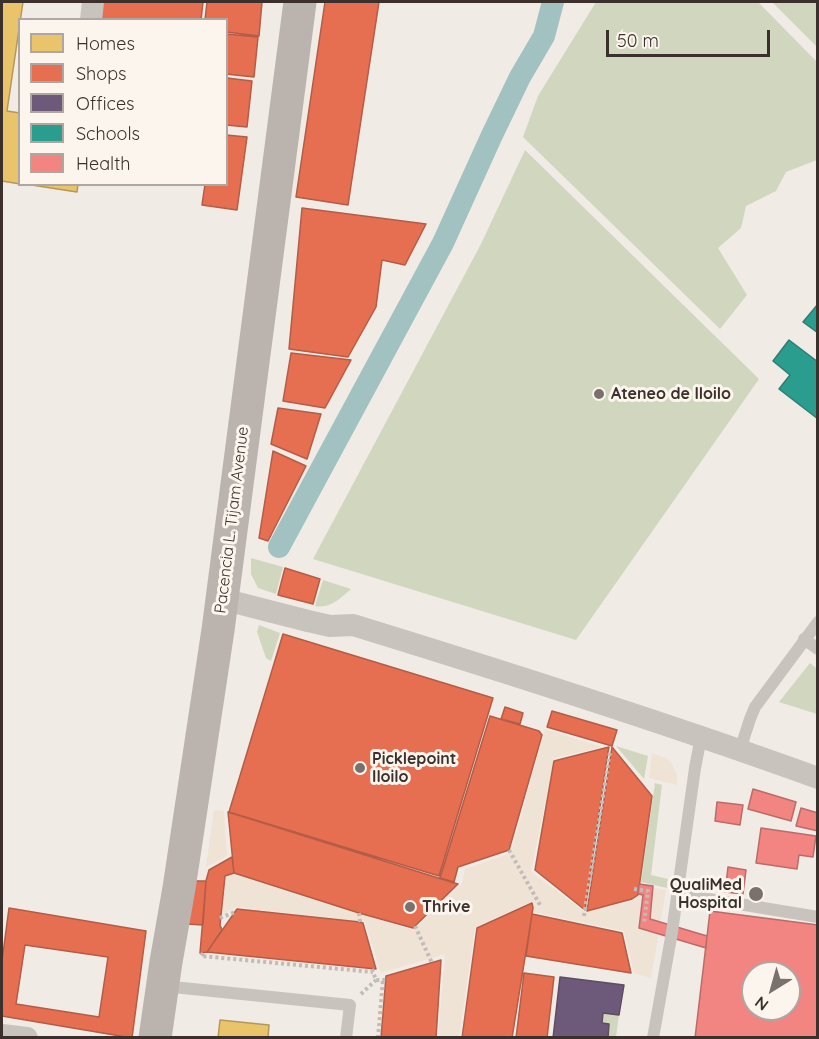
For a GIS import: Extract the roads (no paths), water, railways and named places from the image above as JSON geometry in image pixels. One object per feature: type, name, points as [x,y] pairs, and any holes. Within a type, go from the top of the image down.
[{"type":"street","points":[[90,18],[93,2]]},
{"type":"street","name":"Pacencia L. Tijam Avenue","points":[[155,1038],[222,599],[300,2]]},
{"type":"street","points":[[222,599],[330,626],[353,625],[528,679],[818,778]]},
{"type":"street","points":[[2,1035],[27,1038]]},
{"type":"lane","points":[[740,750],[755,707],[818,622]]},
{"type":"lane","points":[[804,639],[818,649]]},
{"type":"lane","points":[[653,1038],[678,894],[701,737]]},
{"type":"lane","points":[[678,894],[818,918]]},
{"type":"lane","points":[[162,986],[350,1005],[346,1038]]},
{"type":"waterway","points":[[279,547],[443,243],[520,77],[544,36],[553,2]]},
{"type":"place","name":"Ateneo de Iloilo","points":[[599,394]]},
{"type":"place","name":"Picklepoint Iloilo","points":[[360,768]]},
{"type":"place","name":"QualiMed Hospital","points":[[756,894]]},
{"type":"place","name":"Thrive","points":[[410,907]]}]
